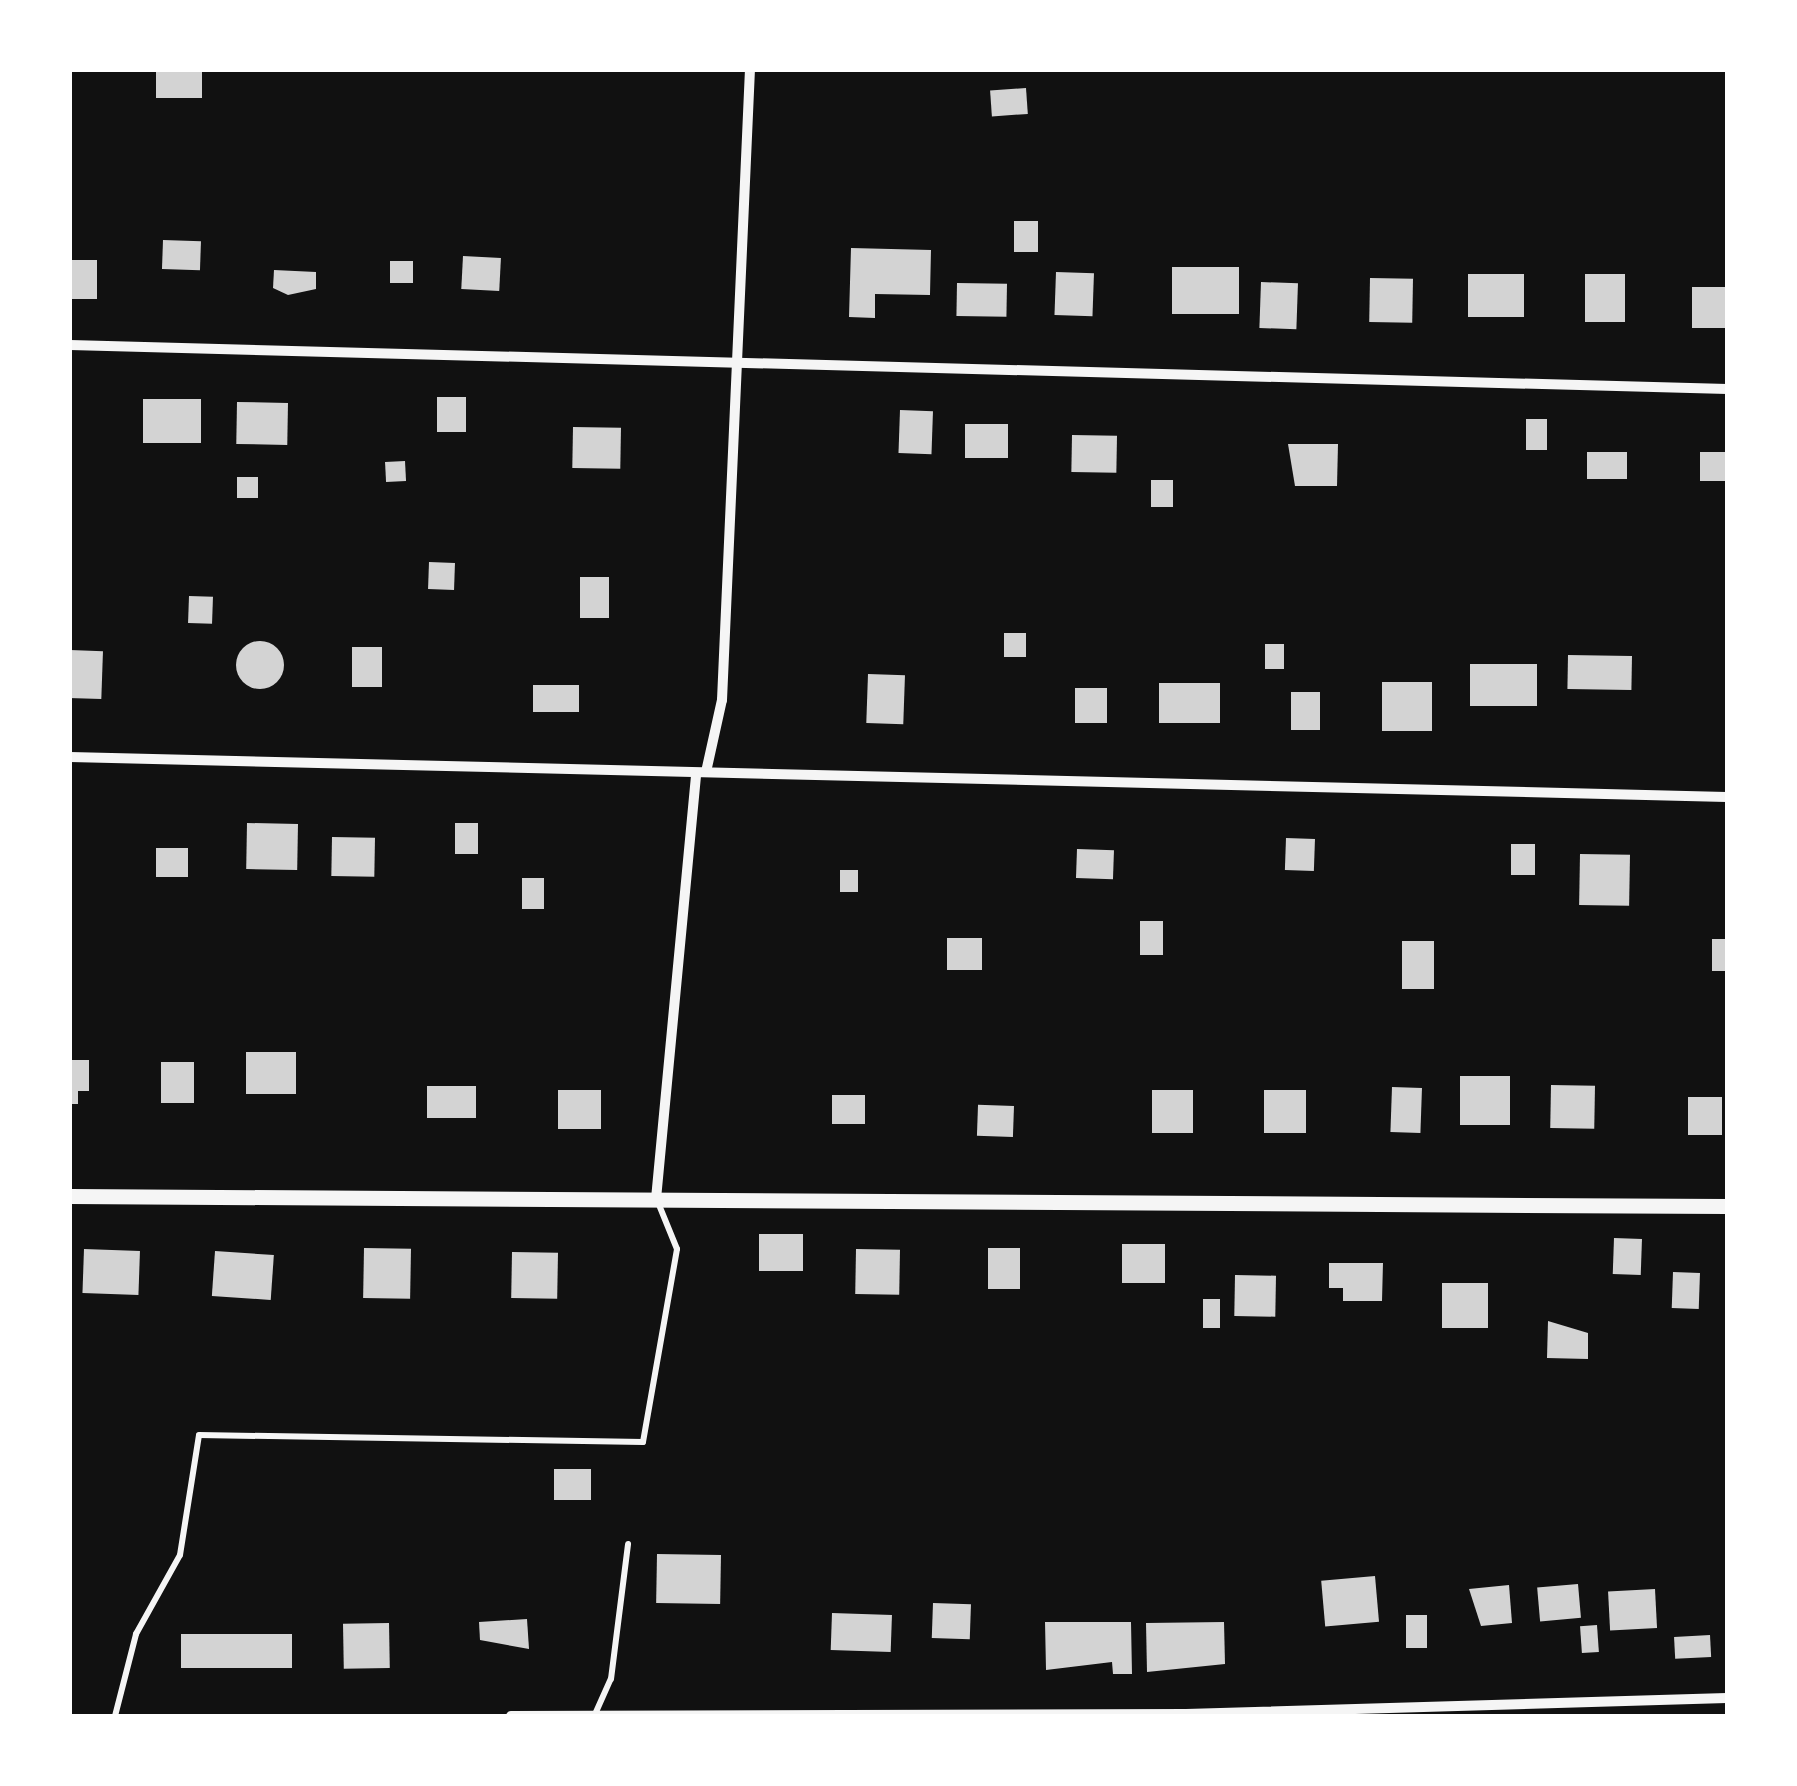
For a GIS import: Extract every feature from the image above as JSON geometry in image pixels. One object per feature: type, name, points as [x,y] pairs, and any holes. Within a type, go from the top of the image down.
[{"type":"street","points":[[656,1199],[701,772],[722,700],[750,70]]},
{"type":"street","points":[[70,345],[1727,389]]},
{"type":"street","points":[[70,757],[1727,797]]},
{"type":"street","points":[[70,1196],[1727,1206]]},
{"type":"street","points":[[511,1716],[596,1712],[1186,1715],[1727,1698]]},
{"type":"lane","points":[[115,1716],[136,1634],[180,1555],[198,1435],[643,1442],[677,1250],[656,1199]]},
{"type":"lane","points":[[596,1712],[611,1679],[628,1544]]},
{"type":"building","points":[[156,70],[202,70],[202,98],[156,98]]},
{"type":"building","points":[[1026,88],[1028,114],[992,116],[990,91]]},
{"type":"building","points":[[1014,221],[1038,221],[1038,252],[1014,252]]},
{"type":"building","points":[[163,240],[201,241],[200,270],[162,269]]},
{"type":"building","points":[[851,248],[931,250],[930,295],[875,294],[875,318],[849,317]]},
{"type":"building","points":[[463,256],[501,258],[499,291],[461,289]]},
{"type":"building","points":[[70,260],[97,260],[97,299],[70,299]]},
{"type":"building","points":[[390,261],[413,261],[413,283],[390,283]]},
{"type":"building","points":[[1172,267],[1239,267],[1239,314],[1172,314]]},
{"type":"building","points":[[274,270],[316,272],[316,289],[288,295],[273,288]]},
{"type":"building","points":[[1056,272],[1094,273],[1092,316],[1054,315]]},
{"type":"building","points":[[1468,274],[1524,274],[1524,317],[1468,317]]},
{"type":"building","points":[[1585,274],[1625,274],[1625,322],[1585,322]]},
{"type":"building","points":[[1370,278],[1413,279],[1412,323],[1369,322]]},
{"type":"building","points":[[1261,282],[1298,283],[1296,329],[1259,328]]},
{"type":"building","points":[[957,283],[1007,284],[1006,317],[956,316]]},
{"type":"building","points":[[1692,287],[1727,287],[1727,328],[1692,328]]},
{"type":"building","points":[[437,397],[466,397],[466,432],[437,432]]},
{"type":"building","points":[[143,399],[201,399],[201,443],[143,443]]},
{"type":"building","points":[[237,402],[288,403],[287,445],[236,444]]},
{"type":"building","points":[[900,410],[933,411],[931,454],[898,453]]},
{"type":"building","points":[[1526,419],[1547,419],[1547,450],[1526,450]]},
{"type":"building","points":[[965,424],[1008,424],[1008,458],[965,458]]},
{"type":"building","points":[[573,427],[621,428],[620,469],[572,468]]},
{"type":"building","points":[[1072,435],[1117,436],[1116,473],[1071,472]]},
{"type":"building","points":[[1288,444],[1338,444],[1337,486],[1295,486]]},
{"type":"building","points":[[1587,452],[1627,452],[1627,479],[1587,479]]},
{"type":"building","points":[[1700,452],[1727,452],[1727,481],[1700,481]]},
{"type":"building","points":[[405,461],[406,481],[386,482],[385,462]]},
{"type":"building","points":[[237,477],[258,477],[258,498],[237,498]]},
{"type":"building","points":[[1151,480],[1173,480],[1173,507],[1151,507]]},
{"type":"building","points":[[429,562],[455,563],[454,590],[428,589]]},
{"type":"building","points":[[580,577],[609,577],[609,618],[580,618]]},
{"type":"building","points":[[189,596],[213,597],[212,624],[188,623]]},
{"type":"building","points":[[1004,633],[1026,633],[1026,657],[1004,657]]},
{"type":"building","points":[[260,641],[277,648],[284,665],[277,682],[260,689],[243,682],[236,665],[243,648]]},
{"type":"building","points":[[1265,644],[1284,644],[1284,669],[1265,669]]},
{"type":"building","points":[[352,647],[382,647],[382,687],[352,687]]},
{"type":"building","points":[[70,650],[103,651],[101,699],[70,698]]},
{"type":"building","points":[[1568,655],[1632,656],[1631,690],[1567,689]]},
{"type":"building","points":[[1470,664],[1537,664],[1537,706],[1470,706]]},
{"type":"building","points":[[868,674],[905,675],[903,724],[866,723]]},
{"type":"building","points":[[1382,682],[1432,682],[1432,731],[1382,731]]},
{"type":"building","points":[[1159,683],[1220,683],[1220,723],[1159,723]]},
{"type":"building","points":[[533,685],[579,685],[579,712],[533,712]]},
{"type":"building","points":[[1075,688],[1107,688],[1107,723],[1075,723]]},
{"type":"building","points":[[1291,692],[1320,692],[1320,730],[1291,730]]},
{"type":"building","points":[[247,823],[298,824],[297,870],[246,869]]},
{"type":"building","points":[[455,823],[478,823],[478,854],[455,854]]},
{"type":"building","points":[[332,837],[375,838],[374,877],[331,876]]},
{"type":"building","points":[[1286,838],[1315,839],[1314,871],[1285,870]]},
{"type":"building","points":[[1511,844],[1535,844],[1535,875],[1511,875]]},
{"type":"building","points":[[156,848],[188,848],[188,877],[156,877]]},
{"type":"building","points":[[1077,849],[1114,850],[1113,879],[1076,878]]},
{"type":"building","points":[[1580,854],[1630,855],[1629,906],[1579,905]]},
{"type":"building","points":[[840,870],[858,870],[858,892],[840,892]]},
{"type":"building","points":[[522,878],[544,878],[544,909],[522,909]]},
{"type":"building","points":[[1140,921],[1163,921],[1163,955],[1140,955]]},
{"type":"building","points":[[947,938],[982,938],[982,970],[947,970]]},
{"type":"building","points":[[1712,939],[1727,939],[1727,971],[1712,971]]},
{"type":"building","points":[[1402,941],[1434,941],[1434,989],[1402,989]]},
{"type":"building","points":[[246,1052],[296,1052],[296,1094],[246,1094]]},
{"type":"building","points":[[70,1060],[89,1060],[89,1091],[78,1091],[78,1104],[70,1104]]},
{"type":"building","points":[[161,1062],[194,1062],[194,1103],[161,1103]]},
{"type":"building","points":[[1460,1076],[1510,1076],[1510,1125],[1460,1125]]},
{"type":"building","points":[[1551,1085],[1595,1086],[1594,1129],[1550,1128]]},
{"type":"building","points":[[427,1086],[476,1086],[476,1118],[427,1118]]},
{"type":"building","points":[[1392,1087],[1422,1088],[1420,1133],[1390,1132]]},
{"type":"building","points":[[558,1090],[601,1090],[601,1129],[558,1129]]},
{"type":"building","points":[[1152,1090],[1193,1090],[1193,1133],[1152,1133]]},
{"type":"building","points":[[1264,1090],[1306,1090],[1306,1133],[1264,1133]]},
{"type":"building","points":[[832,1095],[865,1095],[865,1124],[832,1124]]},
{"type":"building","points":[[1688,1097],[1722,1097],[1722,1135],[1688,1135]]},
{"type":"building","points":[[978,1105],[1014,1106],[1013,1137],[977,1136]]},
{"type":"building","points":[[759,1234],[803,1234],[803,1271],[759,1271]]},
{"type":"building","points":[[1614,1238],[1642,1239],[1641,1275],[1613,1274]]},
{"type":"building","points":[[1122,1244],[1165,1244],[1165,1283],[1122,1283]]},
{"type":"building","points":[[364,1248],[411,1249],[410,1299],[363,1298]]},
{"type":"building","points":[[988,1248],[1020,1248],[1020,1289],[988,1289]]},
{"type":"building","points":[[84,1249],[140,1251],[138,1295],[82,1293]]},
{"type":"building","points":[[856,1249],[900,1250],[899,1295],[855,1294]]},
{"type":"building","points":[[215,1251],[274,1255],[271,1300],[212,1296]]},
{"type":"building","points":[[512,1252],[558,1253],[557,1299],[511,1298]]},
{"type":"building","points":[[1329,1263],[1383,1263],[1382,1301],[1343,1301],[1343,1288],[1329,1288]]},
{"type":"building","points":[[1673,1272],[1700,1273],[1699,1309],[1672,1308]]},
{"type":"building","points":[[1235,1275],[1276,1276],[1275,1317],[1234,1316]]},
{"type":"building","points":[[1442,1283],[1488,1283],[1488,1328],[1442,1328]]},
{"type":"building","points":[[1203,1299],[1220,1299],[1220,1328],[1203,1328]]},
{"type":"building","points":[[1548,1321],[1588,1333],[1588,1359],[1547,1358]]},
{"type":"building","points":[[554,1469],[591,1469],[591,1500],[554,1500]]},
{"type":"building","points":[[657,1554],[721,1555],[720,1604],[656,1603]]},
{"type":"building","points":[[1375,1576],[1379,1622],[1325,1627],[1321,1581]]},
{"type":"building","points":[[1578,1584],[1581,1618],[1540,1621],[1537,1588]]},
{"type":"building","points":[[1509,1585],[1512,1623],[1481,1626],[1469,1589]]},
{"type":"building","points":[[1655,1589],[1657,1628],[1610,1630],[1608,1591]]},
{"type":"building","points":[[933,1603],[971,1604],[970,1639],[932,1638]]},
{"type":"building","points":[[832,1613],[892,1615],[891,1652],[831,1650]]},
{"type":"building","points":[[1406,1615],[1427,1615],[1427,1648],[1406,1648]]},
{"type":"building","points":[[527,1619],[529,1649],[480,1640],[479,1622]]},
{"type":"building","points":[[1045,1622],[1131,1622],[1132,1674],[1113,1674],[1112,1662],[1046,1670]]},
{"type":"building","points":[[1224,1622],[1225,1664],[1147,1672],[1146,1623]]},
{"type":"building","points":[[389,1623],[390,1668],[344,1669],[343,1624]]},
{"type":"building","points":[[1597,1625],[1599,1652],[1582,1653],[1580,1626]]},
{"type":"building","points":[[181,1634],[292,1634],[292,1668],[181,1668]]},
{"type":"building","points":[[1710,1635],[1711,1657],[1675,1659],[1674,1637]]}]
